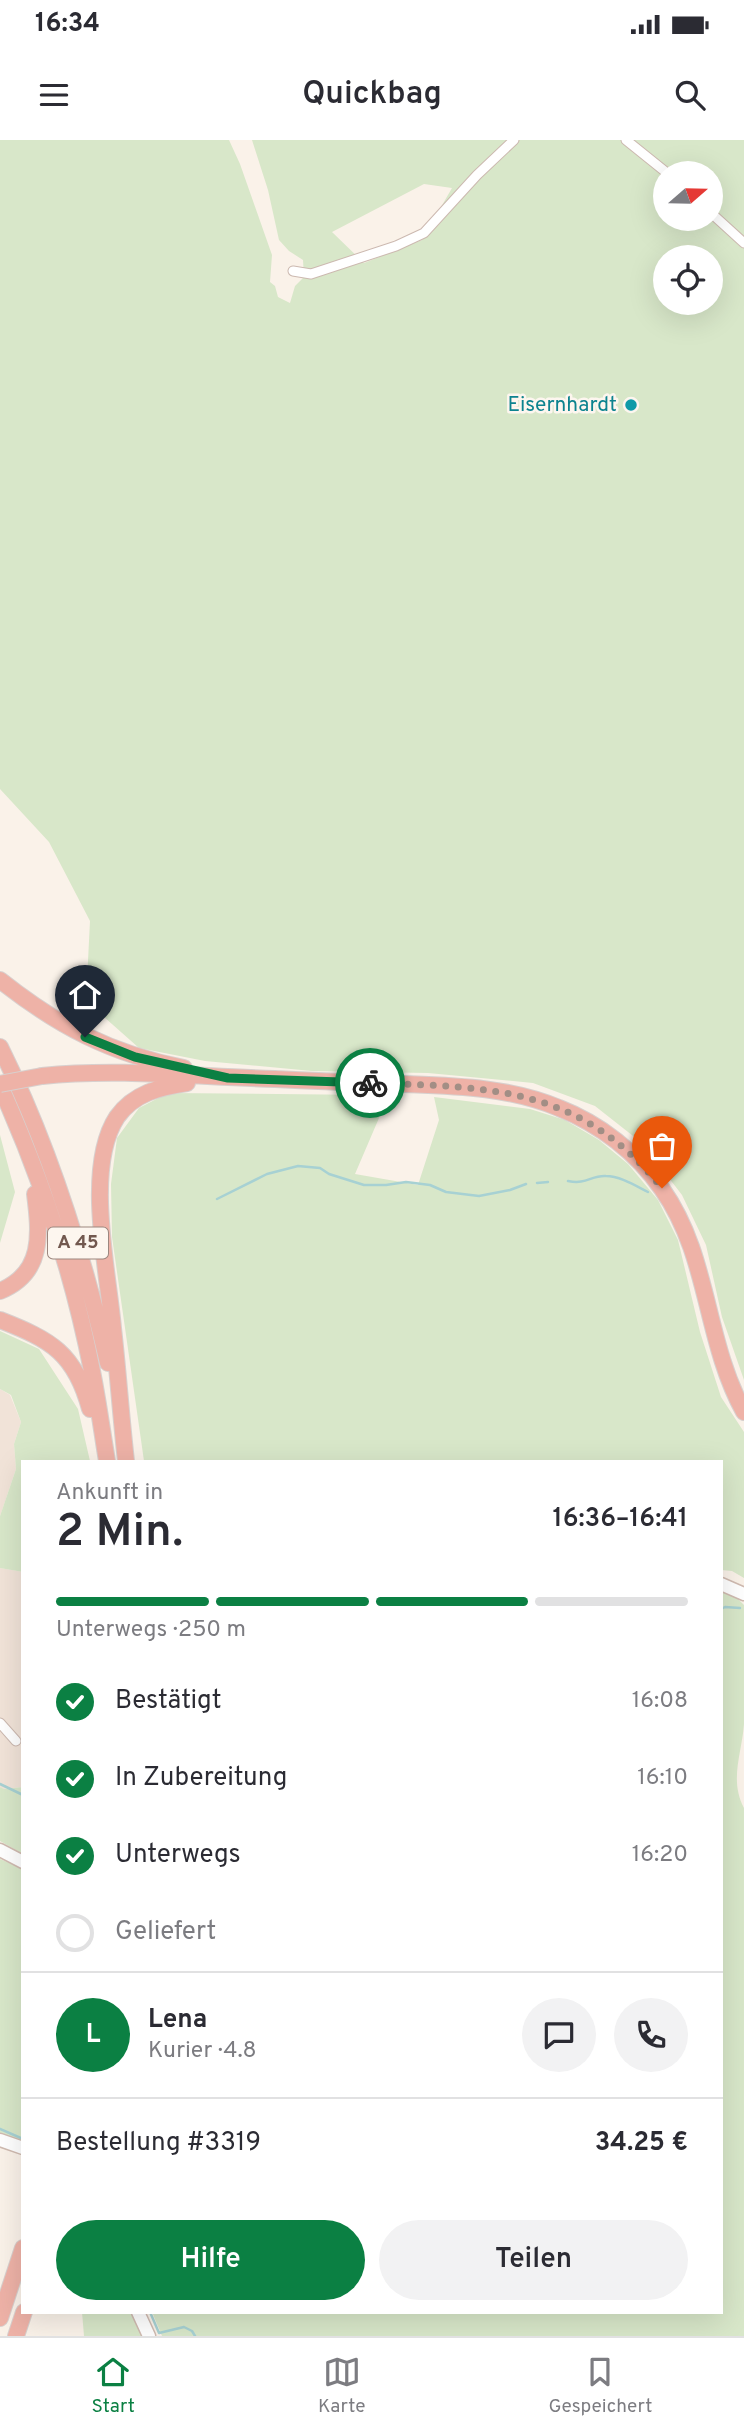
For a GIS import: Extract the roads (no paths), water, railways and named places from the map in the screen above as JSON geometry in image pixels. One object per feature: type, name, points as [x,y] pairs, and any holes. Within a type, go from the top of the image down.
[{"type":"highway","points":[[0,980],[34,1006],[85,1037],[135,1057],[228,1078]]},
{"type":"highway","name":"A 45","points":[[0,1048],[46,1148],[77,1240],[109,1367],[125,1454]]},
{"type":"highway","points":[[0,1085],[42,1076],[93,1073],[442,1085],[489,1089],[558,1107],[597,1127],[632,1155],[648,1171],[674,1207],[699,1269],[726,1376],[744,1412]]},
{"type":"highway","points":[[125,1454],[101,1220],[102,1172],[108,1139],[120,1114],[144,1094],[167,1086],[228,1078]]},
{"type":"highway","name":"A 45","points":[[0,1085],[30,1157],[76,1302],[92,1371],[105,1460]]},
{"type":"highway","points":[[0,1292],[15,1284],[24,1274],[32,1264],[37,1249],[39,1228],[30,1157]]},
{"type":"highway","points":[[0,1320],[49,1341],[70,1361],[85,1389],[105,1460]]},
{"type":"highway","points":[[0,2318],[21,2254]]},
{"type":"highway","points":[[16,2336],[23,2314]]},
{"type":"main road","points":[[723,1585],[744,1594]]},
{"type":"main road","points":[[0,1850],[21,1861]]},
{"type":"main road","points":[[0,2140],[21,2147]]},
{"type":"main road","points":[[139,2314],[149,2336]]},
{"type":"street","points":[[293,271],[311,274],[396,246],[424,233],[477,175],[514,140]]},
{"type":"street","points":[[625,140],[653,162]]},
{"type":"street","points":[[723,224],[744,243]]},
{"type":"street","points":[[0,1723],[16,1741]]},
{"type":"waterway","points":[[217,1199],[267,1174],[298,1166],[320,1168],[329,1174],[364,1185],[406,1182],[430,1185],[446,1192],[479,1196],[526,1184]]},
{"type":"waterway","points":[[568,1181],[580,1182],[611,1176],[648,1192]]},
{"type":"waterway","points":[[537,1183],[548,1182]]},
{"type":"waterway","points":[[723,1608],[740,1608]]},
{"type":"waterway","points":[[0,1784],[21,1794]]},
{"type":"waterway","points":[[0,2129],[21,2138]]},
{"type":"waterway","points":[[151,2314],[159,2333],[184,2327],[195,2336]]},
{"type":"place","name":"Eisernhardt","points":[[631,405]]}]
